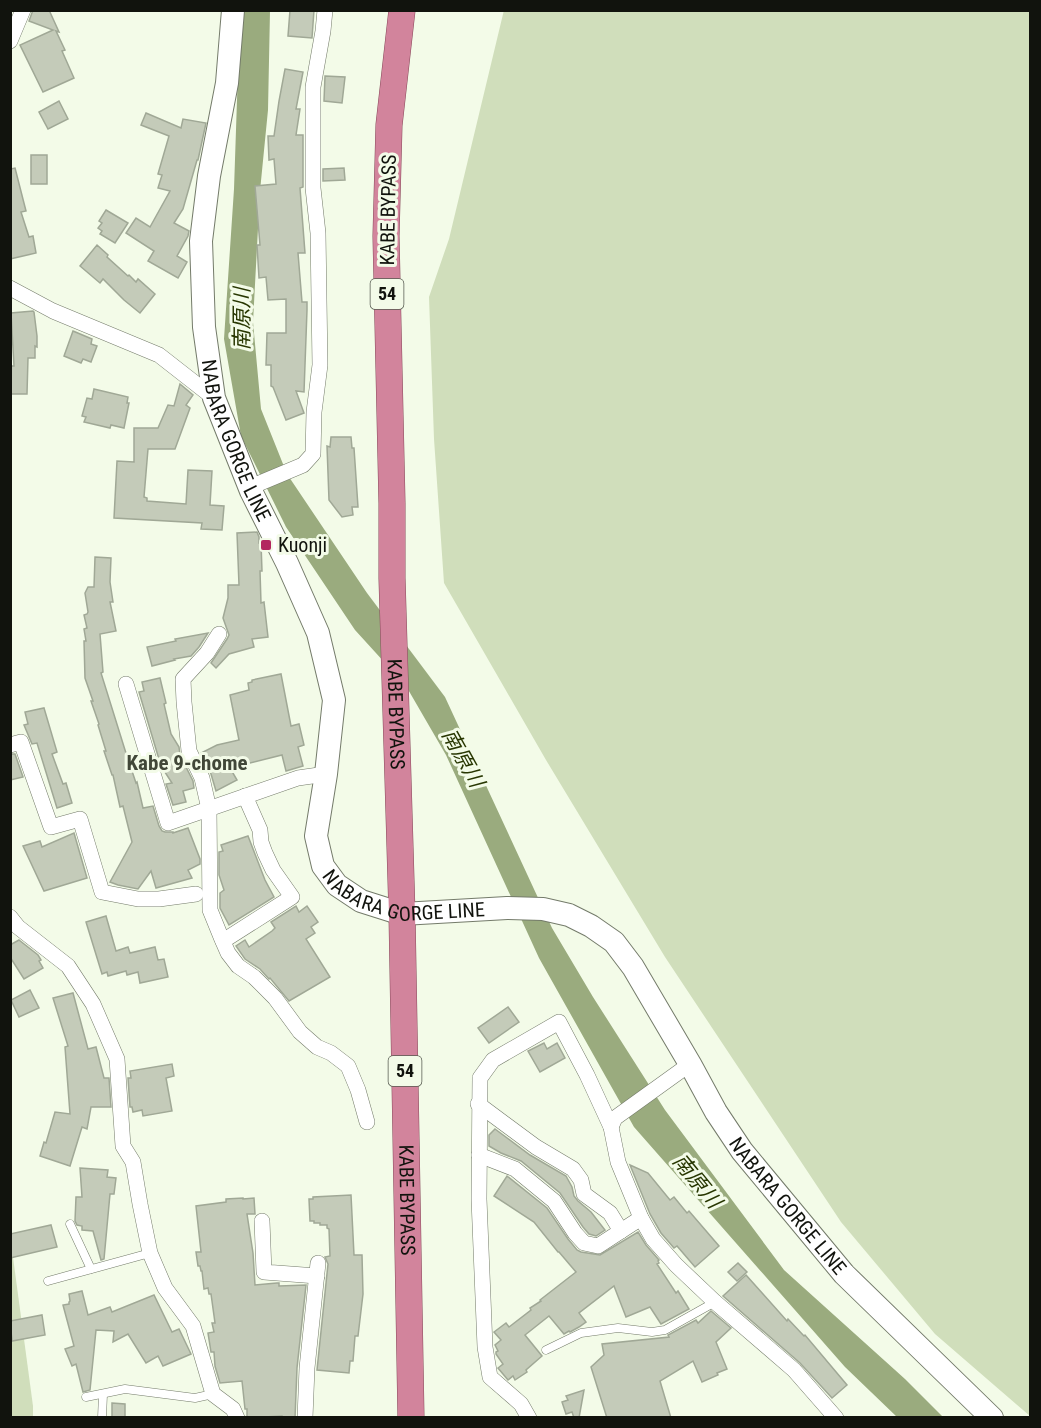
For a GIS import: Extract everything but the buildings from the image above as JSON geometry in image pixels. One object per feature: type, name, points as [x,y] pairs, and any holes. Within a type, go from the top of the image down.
[{"type":"highway","name":"KABE BYPASS","points":[[402,10],[389,125],[386,236],[411,1418]]},
{"type":"main road","name":"NABARA GORGE LINE","points":[[232,10],[227,84],[209,177],[201,241],[204,327],[213,398],[255,487],[318,633],[334,700],[316,836],[323,866],[337,885],[361,901],[402,914],[507,908],[543,909],[569,915],[591,926],[614,942],[633,967],[716,1112],[742,1151],[843,1274],[992,1418]]},
{"type":"street","points":[[10,41],[23,10]]},
{"type":"street","points":[[255,487],[303,465],[313,454],[314,412],[320,365],[318,233],[314,188],[312,110],[313,87],[325,10]]},
{"type":"street","points":[[10,288],[53,311],[159,355],[213,398]]},
{"type":"street","points":[[219,634],[207,653],[183,679],[189,751],[202,778],[209,809],[210,910],[228,953],[238,966],[254,977],[275,998],[300,1032],[317,1047],[331,1053],[348,1065],[367,1122]]},
{"type":"street","points":[[126,684],[168,823],[298,778],[326,774]]},
{"type":"street","points":[[10,745],[21,742],[51,827],[80,819],[102,892],[138,899],[159,899],[196,894]]},
{"type":"street","points":[[223,941],[292,897],[273,870],[265,853],[260,830],[245,796]]},
{"type":"street","points":[[10,917],[18,927],[68,966],[93,1004],[117,1059],[123,1146],[133,1162],[150,1253],[165,1288],[193,1326],[213,1394],[233,1409],[237,1418]]},
{"type":"street","points":[[529,1418],[521,1404],[490,1377],[485,1347],[478,1199],[478,1104],[480,1078],[493,1060],[559,1022],[611,1127],[618,1162],[641,1218],[653,1239],[676,1265],[715,1302],[794,1370],[836,1418]]},
{"type":"street","points":[[611,1127],[622,1113],[690,1064]]},
{"type":"street","points":[[478,1104],[536,1147],[573,1169],[581,1180],[584,1194],[610,1213],[621,1231]]},
{"type":"street","points":[[479,1155],[515,1168],[554,1201],[584,1243],[598,1246],[641,1218]]},
{"type":"street","points":[[261,1221],[264,1272],[317,1269],[307,1368],[305,1418]]},
{"type":"lane","points":[[70,1224],[91,1269]]},
{"type":"lane","points":[[48,1281],[150,1253]]},
{"type":"lane","points":[[546,1350],[581,1333],[618,1328],[652,1332],[665,1330],[715,1302]]},
{"type":"lane","points":[[86,1397],[126,1389],[195,1398],[213,1394]]},
{"type":"lane","points":[[102,1418],[103,1394]]},
{"type":"shaded area","points":[[504,10],[1030,11],[1030,1416],[935,1334],[841,1222],[665,957],[546,760],[444,583],[434,439],[429,297],[449,239]]},
{"type":"shaded area","points":[[10,1235],[33,1406],[33,1417],[11,1417]]},
{"type":"water","name":"南原川","points":[[240,11],[270,11],[268,110],[260,191],[253,322],[261,409],[287,474],[367,593],[445,697],[552,928],[665,1110],[784,1270],[905,1379],[943,1417],[897,1417],[845,1367],[634,1127],[539,958],[446,755],[406,686],[355,630],[286,527],[241,436],[224,339],[234,189]]},
{"type":"place","name":"Kuonji","points":[[266,545]]},
{"type":"district","name":"Kabe 9-chome","points":[[187,763]]}]
